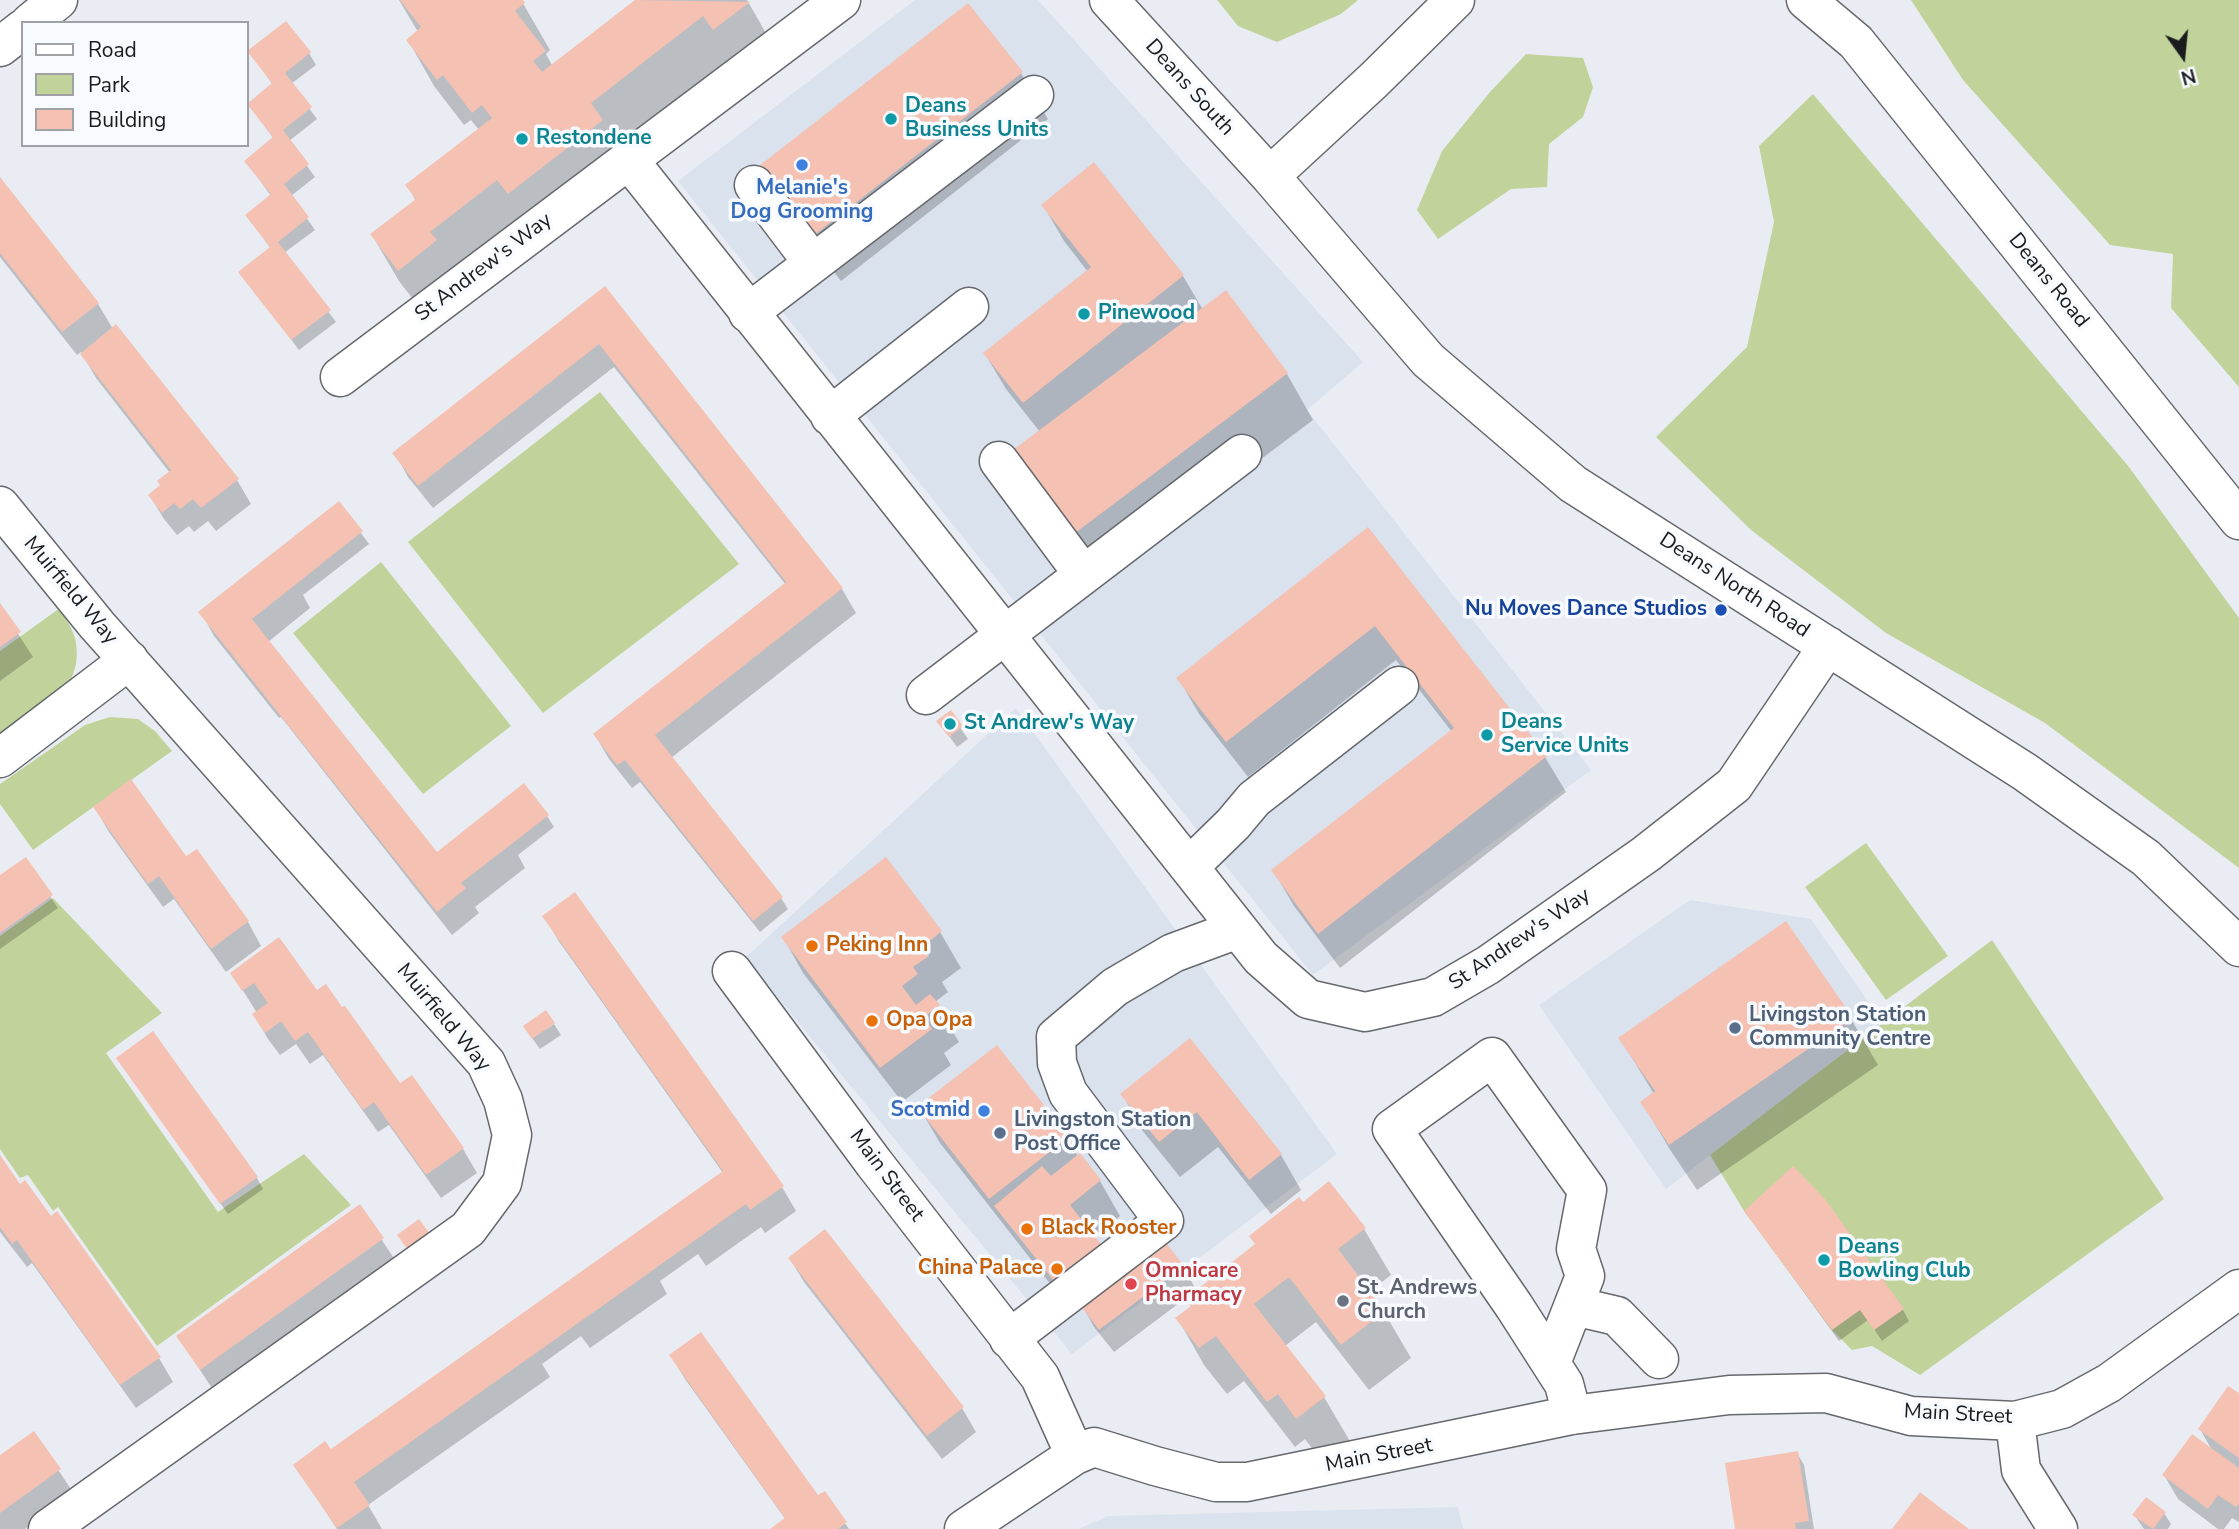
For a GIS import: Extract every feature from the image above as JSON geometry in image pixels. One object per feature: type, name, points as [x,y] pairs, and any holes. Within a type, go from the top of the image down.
[{"type":"street","points":[[31,21],[58,0]]},
{"type":"street","name":"St Andrew's Way","points":[[340,377],[841,0]]},
{"type":"street","name":"Deans South","points":[[1109,0],[1270,176]]},
{"type":"street","points":[[1270,176],[1374,80],[1455,0]]},
{"type":"street","name":"Deans Road","points":[[1806,0],[1856,42],[2239,520]]},
{"type":"street","name":"Deans Road","points":[[1840,0],[1856,42]]},
{"type":"street","points":[[748,313],[1034,95]]},
{"type":"street","name":"St Andrew's Way","points":[[628,159],[1261,958],[1308,999],[1365,1012],[1433,997],[1488,965],[1646,854],[1734,785],[1828,646]]},
{"type":"street","name":"Deans North Road","points":[[1270,176],[1428,360],[1573,484],[2025,772],[2147,858],[2239,947]]},
{"type":"street","points":[[754,185],[813,263]]},
{"type":"street","points":[[830,416],[969,307]]},
{"type":"street","points":[[926,695],[1242,454]]},
{"type":"street","points":[[999,461],[1083,574]]},
{"type":"street","name":"Muirfield Way","points":[[0,506],[129,660],[486,1063],[503,1100],[512,1135],[502,1183],[468,1229],[48,1529]]},
{"type":"street","points":[[0,758],[129,660]]},
{"type":"street","points":[[1189,867],[1254,799],[1399,686]]},
{"type":"street","points":[[1009,1339],[1164,1221],[1068,1093],[1057,1063],[1056,1037],[1115,987],[1173,953],[1238,929]]},
{"type":"street","name":"Main Street","points":[[732,971],[874,1163],[1040,1377],[1075,1455],[1094,1447],[1216,1482],[1247,1482],[1572,1415],[1729,1395],[1826,1393],[1911,1416],[2015,1421],[2062,1409],[2109,1383],[2239,1289]]},
{"type":"street","points":[[1551,1363],[1585,1276],[1576,1249],[1587,1189],[1492,1056],[1392,1129],[1551,1363],[1564,1384],[1572,1415]]},
{"type":"street","points":[[1574,1306],[1618,1316],[1659,1359]]},
{"type":"street","points":[[2015,1421],[2021,1471],[2058,1529]]},
{"type":"street","points":[[964,1529],[1075,1455]]},
{"type":"shaded area","points":[[915,0],[1038,0],[1363,362],[1307,410],[1591,770],[1313,975],[678,181]]},
{"type":"shaded area","points":[[1016,708],[1337,1154],[1072,1354],[745,958]]},
{"type":"shaded area","points":[[1690,900],[1811,919],[1883,1023],[1666,1189],[1539,1005]]},
{"type":"shaded area","points":[[1458,1507],[1463,1529],[1078,1529],[1108,1516]]},
{"type":"green space","points":[[1217,0],[1358,0],[1341,14],[1277,42],[1238,26]]},
{"type":"green space","points":[[1911,0],[2239,0],[2239,387],[2171,308],[2173,254],[2110,245],[1963,80]]},
{"type":"green space","points":[[1526,54],[1583,58],[1593,87],[1583,117],[1549,144],[1547,187],[1511,189],[1438,239],[1417,210],[1442,151],[1490,92]]},
{"type":"green space","points":[[1813,94],[2129,467],[2239,618],[2239,868],[2045,723],[1886,633],[1751,530],[1656,437],[1747,347],[1774,222],[1759,146]]},
{"type":"green space","points":[[600,392],[739,564],[543,713],[408,542]]},
{"type":"green space","points":[[381,562],[511,726],[423,794],[293,633]]},
{"type":"green space","points":[[60,608],[75,638],[77,657],[74,673],[56,699],[0,739],[0,651]]},
{"type":"green space","points":[[110,717],[138,719],[155,731],[172,751],[33,850],[0,804],[0,784],[85,725]]},
{"type":"green space","points":[[1866,843],[1948,956],[1886,1000],[1805,887]]},
{"type":"green space","points":[[53,898],[162,1013],[106,1053],[218,1212],[304,1154],[351,1205],[157,1346],[58,1207],[53,1211],[28,1175],[20,1178],[0,1149],[0,936]]},
{"type":"green space","points":[[1992,940],[2164,1199],[1920,1375],[1872,1346],[1852,1350],[1832,1330],[1744,1211],[1710,1155]]},
{"type":"building","name":"Restondene","points":[[400,0],[523,0],[525,3],[515,11],[546,51],[533,61],[542,72],[635,0],[750,2],[713,30],[703,16],[591,103],[603,120],[508,194],[497,180],[430,232],[437,240],[398,271],[370,234],[416,199],[405,185],[492,118],[482,105],[472,113],[443,75],[437,80],[406,40],[421,27]]},
{"type":"building","name":"Deans Business Units","points":[[968,3],[1023,72],[813,236],[759,166]]},
{"type":"building","points":[[286,21],[311,52],[285,73],[312,107],[283,130],[309,164],[284,184],[309,217],[278,242],[331,310],[291,340],[238,272],[270,247],[245,215],[271,194],[244,161],[273,137],[248,105],[272,83],[248,50]]},
{"type":"building","name":"Pinewood","points":[[1094,162],[1184,275],[1023,403],[983,353],[1091,267],[1041,205]]},
{"type":"building","points":[[0,177],[99,303],[62,332],[0,253]]},
{"type":"building","points":[[605,286],[843,588],[655,735],[783,897],[753,921],[625,760],[617,765],[593,734],[786,582],[783,578],[599,344],[418,486],[392,453]]},
{"type":"building","points":[[1226,290],[1288,373],[1075,533],[1013,450]]},
{"type":"building","points":[[116,324],[239,479],[201,508],[193,499],[180,509],[174,503],[162,513],[148,495],[160,485],[157,481],[171,470],[80,354]]},
{"type":"building","points":[[339,501],[363,531],[252,619],[437,852],[524,783],[549,815],[461,883],[466,888],[437,912],[198,612]]},
{"type":"building","name":"Deans Service Units","points":[[1368,527],[1547,756],[1318,934],[1271,870],[1454,728],[1375,626],[1226,742],[1176,678]]},
{"type":"building","points":[[0,603],[21,632],[0,647]]},
{"type":"building","name":"St Andrew's Way","points":[[951,710],[963,726],[949,737],[936,721]]},
{"type":"building","points":[[131,779],[186,856],[197,849],[249,921],[211,949],[159,876],[148,884],[93,807]]},
{"type":"building","points":[[26,857],[53,895],[0,933],[0,875]]},
{"type":"building","points":[[886,857],[942,931],[922,947],[929,956],[913,967],[918,974],[902,986],[916,1005],[930,994],[940,1005],[924,1017],[932,1029],[880,1068],[781,937]]},
{"type":"building","points":[[575,892],[784,1186],[750,1210],[746,1204],[354,1482],[370,1505],[337,1528],[293,1465],[325,1441],[331,1449],[723,1171],[542,916]]},
{"type":"building","name":"Livingston Station Community Centre","points":[[1786,921],[1853,1018],[1669,1145],[1640,1102],[1655,1091],[1618,1038]]},
{"type":"building","points":[[279,937],[317,990],[326,984],[342,1007],[345,1006],[400,1083],[412,1075],[464,1148],[426,1175],[374,1102],[363,1110],[308,1032],[295,1041],[281,1021],[265,1033],[252,1014],[268,1003],[254,983],[242,991],[230,973]]},
{"type":"building","points":[[546,1010],[555,1023],[532,1039],[523,1026]]},
{"type":"building","points":[[153,1031],[258,1177],[220,1204],[116,1058]]},
{"type":"building","points":[[1190,1038],[1282,1154],[1249,1180],[1197,1112],[1159,1142],[1120,1094]]},
{"type":"building","name":"Scotmid","points":[[997,1045],[1069,1137],[989,1199],[917,1107]]},
{"type":"building","points":[[1080,1153],[1101,1180],[1070,1205],[1105,1249],[1058,1286],[994,1206],[1042,1166],[1051,1176]]},
{"type":"building","points":[[0,1155],[20,1184],[25,1180],[51,1216],[57,1211],[161,1357],[120,1385],[17,1240],[12,1244],[0,1227]]},
{"type":"building","name":"Deans Bowling Club","points":[[1793,1166],[1825,1199],[1904,1309],[1874,1330],[1860,1310],[1832,1330],[1744,1211]]},
{"type":"building","name":"St. Andrews Church","points":[[1329,1181],[1366,1228],[1338,1249],[1385,1311],[1341,1345],[1289,1277],[1254,1304],[1326,1396],[1296,1419],[1278,1394],[1267,1402],[1216,1336],[1199,1348],[1175,1318],[1191,1306],[1185,1299],[1255,1244],[1249,1236],[1299,1197],[1303,1202]]},
{"type":"building","points":[[360,1204],[384,1238],[200,1370],[176,1336]]},
{"type":"building","points":[[419,1219],[430,1234],[408,1250],[397,1235]]},
{"type":"building","points":[[825,1229],[964,1407],[927,1436],[788,1258]]},
{"type":"building","name":"Omnicare Pharmacy","points":[[1163,1239],[1184,1266],[1099,1330],[1078,1302]]},
{"type":"building","points":[[701,1332],[818,1495],[825,1491],[847,1522],[838,1529],[770,1529],[785,1518],[669,1355]]},
{"type":"building","points":[[2228,1386],[2239,1393],[2239,1458],[2198,1429]]},
{"type":"building","points":[[34,1431],[61,1469],[0,1513],[0,1455]]},
{"type":"building","points":[[2192,1434],[2239,1468],[2239,1504],[2236,1507],[2218,1495],[2208,1509],[2162,1475]]},
{"type":"building","points":[[1798,1451],[1809,1521],[1795,1523],[1796,1529],[1735,1529],[1725,1463]]},
{"type":"building","points":[[1920,1492],[1939,1507],[1969,1529],[1892,1529]]},
{"type":"building","points":[[2146,1497],[2166,1512],[2153,1529],[2132,1515]]},
{"type":"place","name":"Deans Business Units","points":[[891,119]]},
{"type":"place","name":"Restondene","points":[[522,139]]},
{"type":"place","name":"Melanie's Dog Grooming","points":[[802,165]]},
{"type":"place","name":"Pinewood","points":[[1084,314]]},
{"type":"place","name":"Nu Moves Dance Studios","points":[[1721,610]]},
{"type":"place","name":"St Andrew's Way","points":[[950,724]]},
{"type":"place","name":"Deans Service Units","points":[[1487,735]]},
{"type":"place","name":"Peking Inn","points":[[812,946]]},
{"type":"place","name":"Opa Opa","points":[[872,1021]]},
{"type":"place","name":"Livingston Station Community Centre","points":[[1735,1028]]},
{"type":"place","name":"Scotmid","points":[[984,1111]]},
{"type":"place","name":"Livingston Station Post Office","points":[[1000,1133]]},
{"type":"place","name":"Black Rooster","points":[[1027,1229]]},
{"type":"place","name":"Deans Bowling Club","points":[[1824,1260]]},
{"type":"place","name":"China Palace","points":[[1057,1269]]},
{"type":"place","name":"Omnicare Pharmacy","points":[[1131,1284]]},
{"type":"place","name":"St. Andrews Church","points":[[1343,1301]]}]
